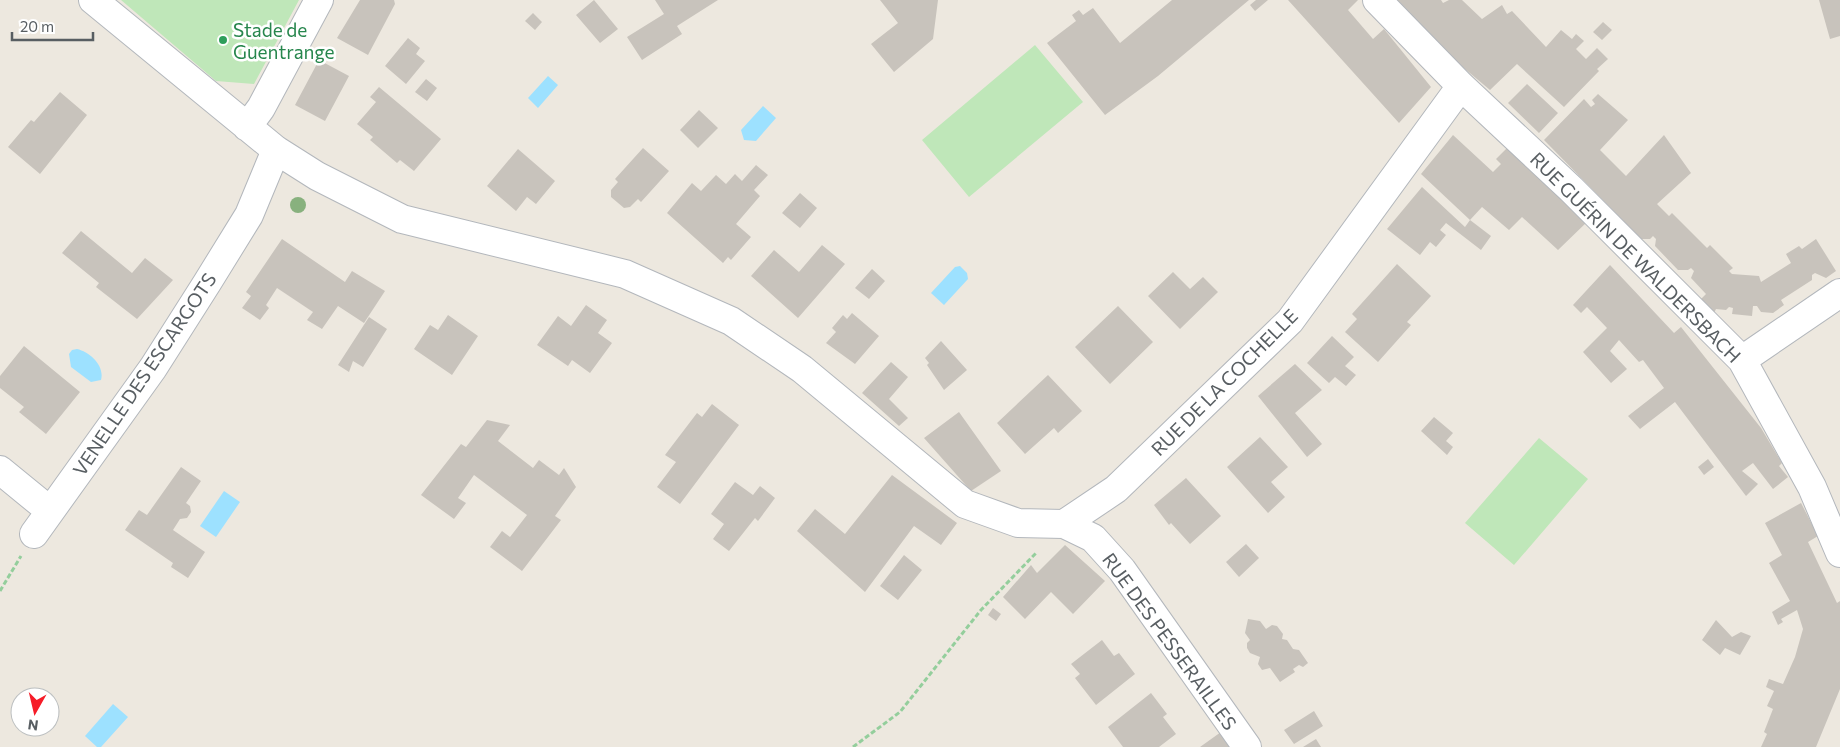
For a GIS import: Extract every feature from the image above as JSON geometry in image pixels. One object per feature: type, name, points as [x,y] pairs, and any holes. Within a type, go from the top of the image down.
[{"type":"street","points":[[93,0],[276,150],[318,176],[402,218],[624,274],[731,321],[802,369],[965,504],[1018,523],[1064,524]]},
{"type":"street","points":[[247,127],[261,108],[319,0]]},
{"type":"street","name":"RUE GUÉRIN DE WALDERSBACH","points":[[1377,0],[1461,86],[1571,189],[1742,360],[1812,487],[1840,553]]},
{"type":"street","name":"RUE DE LA COCHELLE","points":[[1064,524],[1116,489],[1290,321],[1461,86]]},
{"type":"street","name":"VENELLE DES ESCARGOTS","points":[[34,534],[49,510],[153,368],[207,283],[249,215],[276,150]]},
{"type":"street","points":[[1742,360],[1840,293]]},
{"type":"street","points":[[0,470],[49,510]]},
{"type":"street","name":"RUE DES PESSERAILLES","points":[[1064,524],[1093,538],[1122,570],[1247,747]]},
{"type":"path","points":[[853,747],[900,712],[981,610],[1064,524]]},
{"type":"path","points":[[0,591],[34,534]]},
{"type":"green space","name":"Stade de Guentrange","points":[[121,0],[299,0],[254,84],[216,81]]},
{"type":"green space","points":[[1035,45],[1083,102],[969,197],[922,140]]},
{"type":"green space","points":[[1539,438],[1588,479],[1514,565],[1465,523]]},
{"type":"water","points":[[548,76],[558,85],[538,108],[528,98]]},
{"type":"water","points":[[763,106],[776,118],[756,141],[744,140],[741,130]]},
{"type":"water","points":[[960,266],[967,273],[968,279],[944,305],[931,293],[955,267]]},
{"type":"water","points":[[77,349],[87,353],[99,365],[102,375],[101,380],[91,382],[71,367],[69,354],[72,350]]},
{"type":"water","points":[[224,491],[240,502],[216,537],[200,526]]},
{"type":"water","points":[[113,704],[128,717],[101,747],[97,747],[85,736]]},
{"type":"building","points":[[360,0],[394,0],[395,4],[368,55],[337,38]]},
{"type":"building","points":[[594,0],[618,29],[600,43],[576,15]]},
{"type":"building","points":[[655,0],[718,0],[677,26],[682,34],[642,60],[627,37],[664,14]]},
{"type":"building","points":[[880,0],[938,0],[933,39],[894,72],[871,44],[898,23]]},
{"type":"building","points":[[1172,0],[1249,0],[1158,76],[1105,115],[1047,43],[1076,21],[1072,15],[1079,10],[1083,15],[1093,8],[1120,43]]},
{"type":"building","points":[[1256,0],[1268,0],[1255,11],[1250,5]]},
{"type":"building","points":[[1288,0],[1358,0],[1348,10],[1373,39],[1384,29],[1431,87],[1399,123]]},
{"type":"building","points":[[1396,0],[1441,0],[1443,3],[1449,0],[1462,0],[1482,19],[1502,5],[1507,14],[1512,11],[1546,47],[1561,30],[1572,39],[1576,34],[1584,41],[1576,49],[1586,59],[1597,48],[1608,59],[1564,107],[1517,64],[1490,90],[1452,58]]},
{"type":"building","points":[[1819,0],[1840,0],[1840,36],[1830,39]]},
{"type":"building","points":[[533,13],[542,22],[535,30],[525,21]]},
{"type":"building","points":[[1603,22],[1612,30],[1602,40],[1593,32]]},
{"type":"building","points":[[408,38],[420,48],[416,54],[425,61],[406,84],[385,66]]},
{"type":"building","points":[[319,60],[349,76],[325,121],[295,105]]},
{"type":"building","points":[[426,79],[437,88],[427,101],[415,92]]},
{"type":"building","points":[[1527,84],[1558,113],[1539,133],[1508,103]]},
{"type":"building","points":[[379,87],[441,139],[414,171],[400,160],[397,163],[370,140],[373,137],[357,124],[376,102],[370,97]]},
{"type":"building","points":[[60,92],[87,115],[40,174],[8,147],[31,120],[34,122]]},
{"type":"building","points":[[1598,94],[1628,120],[1600,150],[1626,176],[1664,135],[1691,173],[1657,204],[1669,216],[1672,213],[1707,248],[1710,245],[1733,268],[1729,271],[1732,274],[1759,276],[1761,282],[1791,263],[1786,254],[1799,246],[1802,249],[1816,239],[1836,271],[1826,278],[1815,273],[1812,275],[1812,280],[1781,300],[1784,305],[1773,313],[1761,312],[1757,306],[1753,306],[1752,316],[1732,314],[1733,308],[1729,307],[1726,310],[1716,309],[1714,313],[1700,300],[1706,294],[1691,278],[1694,271],[1691,268],[1688,270],[1678,270],[1655,246],[1656,239],[1653,236],[1650,239],[1641,239],[1544,140],[1584,99],[1591,107],[1595,104],[1592,100]]},
{"type":"building","points":[[699,110],[718,128],[698,148],[680,130]]},
{"type":"building","points":[[1453,135],[1493,172],[1501,164],[1496,159],[1509,146],[1588,221],[1558,250],[1522,217],[1509,230],[1482,207],[1470,220],[1421,174]]},
{"type":"building","points":[[643,148],[669,171],[641,202],[638,199],[630,207],[624,208],[611,197],[611,190],[618,182],[615,179]]},
{"type":"building","points":[[518,149],[555,181],[536,204],[527,197],[516,211],[487,186]]},
{"type":"building","points":[[756,165],[768,175],[754,190],[760,196],[736,224],[751,237],[731,260],[728,257],[723,263],[667,213],[692,183],[701,191],[716,175],[726,184],[735,174],[742,181]]},
{"type":"building","points":[[1422,187],[1465,227],[1470,220],[1491,236],[1481,250],[1446,223],[1440,230],[1446,235],[1436,247],[1430,242],[1420,255],[1387,229]]},
{"type":"building","points":[[800,193],[817,208],[800,228],[782,213]]},
{"type":"building","points":[[81,231],[132,273],[145,258],[173,280],[137,319],[96,287],[99,283],[62,253]]},
{"type":"building","points":[[282,239],[345,282],[352,271],[385,291],[364,323],[338,306],[322,329],[307,320],[313,312],[277,288],[266,305],[269,308],[260,320],[242,308],[251,296],[246,292]]},
{"type":"building","points":[[822,245],[845,264],[798,318],[751,276],[774,250],[799,272]]},
{"type":"building","points":[[1397,264],[1431,296],[1407,322],[1411,325],[1378,362],[1345,332],[1357,319],[1352,314]]},
{"type":"building","points":[[1610,265],[1674,333],[1681,327],[1761,428],[1782,463],[1779,466],[1788,477],[1773,489],[1753,463],[1742,471],[1758,484],[1746,496],[1675,402],[1640,429],[1628,416],[1664,388],[1643,360],[1639,362],[1619,340],[1610,351],[1627,369],[1611,383],[1583,352],[1607,328],[1587,307],[1581,313],[1573,305]]},
{"type":"building","points":[[872,269],[885,281],[869,299],[855,288]]},
{"type":"building","points":[[1173,272],[1190,289],[1203,277],[1218,292],[1180,329],[1148,296]]},
{"type":"building","points":[[586,305],[607,320],[598,333],[612,343],[590,373],[572,360],[568,366],[537,345],[558,316],[571,326]]},
{"type":"building","points":[[1118,306],[1153,342],[1110,384],[1075,347]]},
{"type":"building","points":[[852,313],[879,336],[855,364],[826,343],[836,332],[832,328],[843,315],[847,319]]},
{"type":"building","points":[[448,315],[478,336],[452,375],[414,349],[430,325],[438,330]]},
{"type":"building","points":[[369,317],[387,329],[363,367],[353,361],[349,372],[338,365]]},
{"type":"building","points":[[1332,336],[1354,357],[1345,366],[1356,375],[1346,386],[1335,377],[1329,383],[1307,363]]},
{"type":"building","points":[[941,341],[967,370],[944,390],[927,365],[929,363],[925,358]]},
{"type":"building","points":[[24,346],[80,392],[46,434],[19,412],[24,407],[0,388],[0,376]]},
{"type":"building","points":[[891,362],[908,377],[889,399],[908,418],[899,426],[862,393]]},
{"type":"building","points":[[1295,364],[1322,390],[1295,413],[1322,444],[1307,457],[1258,396]]},
{"type":"building","points":[[1048,375],[1082,411],[1058,433],[1054,428],[1025,454],[997,423]]},
{"type":"building","points":[[712,404],[739,425],[680,504],[657,487],[676,462],[665,455],[697,413],[702,417]]},
{"type":"building","points":[[959,412],[1001,471],[971,491],[924,438]]},
{"type":"building","points":[[1434,417],[1453,433],[1446,441],[1453,447],[1447,455],[1421,431]]},
{"type":"building","points":[[487,420],[510,425],[498,441],[533,468],[539,460],[559,475],[564,468],[576,487],[555,516],[561,520],[522,571],[490,547],[502,531],[510,537],[527,515],[474,475],[458,498],[466,503],[454,519],[421,495],[461,444],[466,447]]},
{"type":"building","points":[[1260,437],[1288,467],[1271,482],[1285,497],[1268,513],[1227,467]]},
{"type":"building","points":[[1708,459],[1714,467],[1704,475],[1698,467]]},
{"type":"building","points":[[181,467],[201,481],[186,503],[190,506],[191,512],[187,518],[180,519],[173,530],[205,552],[188,578],[171,567],[173,563],[125,530],[139,510],[147,515]]},
{"type":"building","points":[[892,475],[957,523],[941,545],[914,526],[865,592],[797,531],[815,509],[845,534]]},
{"type":"building","points":[[1186,478],[1221,516],[1190,544],[1171,523],[1169,525],[1154,505]]},
{"type":"building","points":[[735,482],[753,495],[760,486],[775,498],[758,521],[755,518],[729,551],[713,539],[724,524],[711,514]]},
{"type":"building","points":[[1801,503],[1818,536],[1808,542],[1837,603],[1840,601],[1840,689],[1816,747],[1761,747],[1767,734],[1764,732],[1773,709],[1767,706],[1774,691],[1766,687],[1769,679],[1783,684],[1795,657],[1803,629],[1797,610],[1781,619],[1783,622],[1778,625],[1772,612],[1790,601],[1769,563],[1782,555],[1765,523]]},
{"type":"building","points":[[1246,544],[1259,558],[1239,577],[1226,562]]},
{"type":"building","points":[[1065,545],[1105,581],[1073,614],[1051,592],[1025,619],[1003,597],[1031,565],[1037,573]]},
{"type":"building","points":[[904,555],[922,570],[898,600],[880,586]]},
{"type":"building","points":[[993,608],[1001,614],[996,621],[988,615]]},
{"type":"building","points":[[1248,619],[1260,621],[1266,629],[1272,625],[1277,626],[1283,634],[1282,639],[1287,640],[1293,649],[1299,650],[1308,663],[1303,667],[1299,665],[1293,669],[1295,672],[1280,682],[1270,668],[1262,670],[1258,664],[1260,657],[1250,653],[1247,648],[1247,643],[1250,640],[1245,633]]},
{"type":"building","points":[[1716,620],[1732,637],[1741,632],[1751,636],[1740,655],[1725,648],[1720,655],[1702,640]]},
{"type":"building","points":[[1102,640],[1114,656],[1119,653],[1135,674],[1096,705],[1075,678],[1080,674],[1071,664]]},
{"type":"building","points":[[1151,693],[1167,714],[1163,717],[1176,734],[1159,747],[1123,747],[1108,727]]},
{"type":"building","points":[[1314,711],[1323,726],[1294,744],[1284,730]]},
{"type":"building","points":[[1221,732],[1232,747],[1200,747]]},
{"type":"building","points":[[1316,739],[1321,747],[1303,747]]},
{"type":"place","name":"Stade de Guentrange","points":[[223,40]]}]
